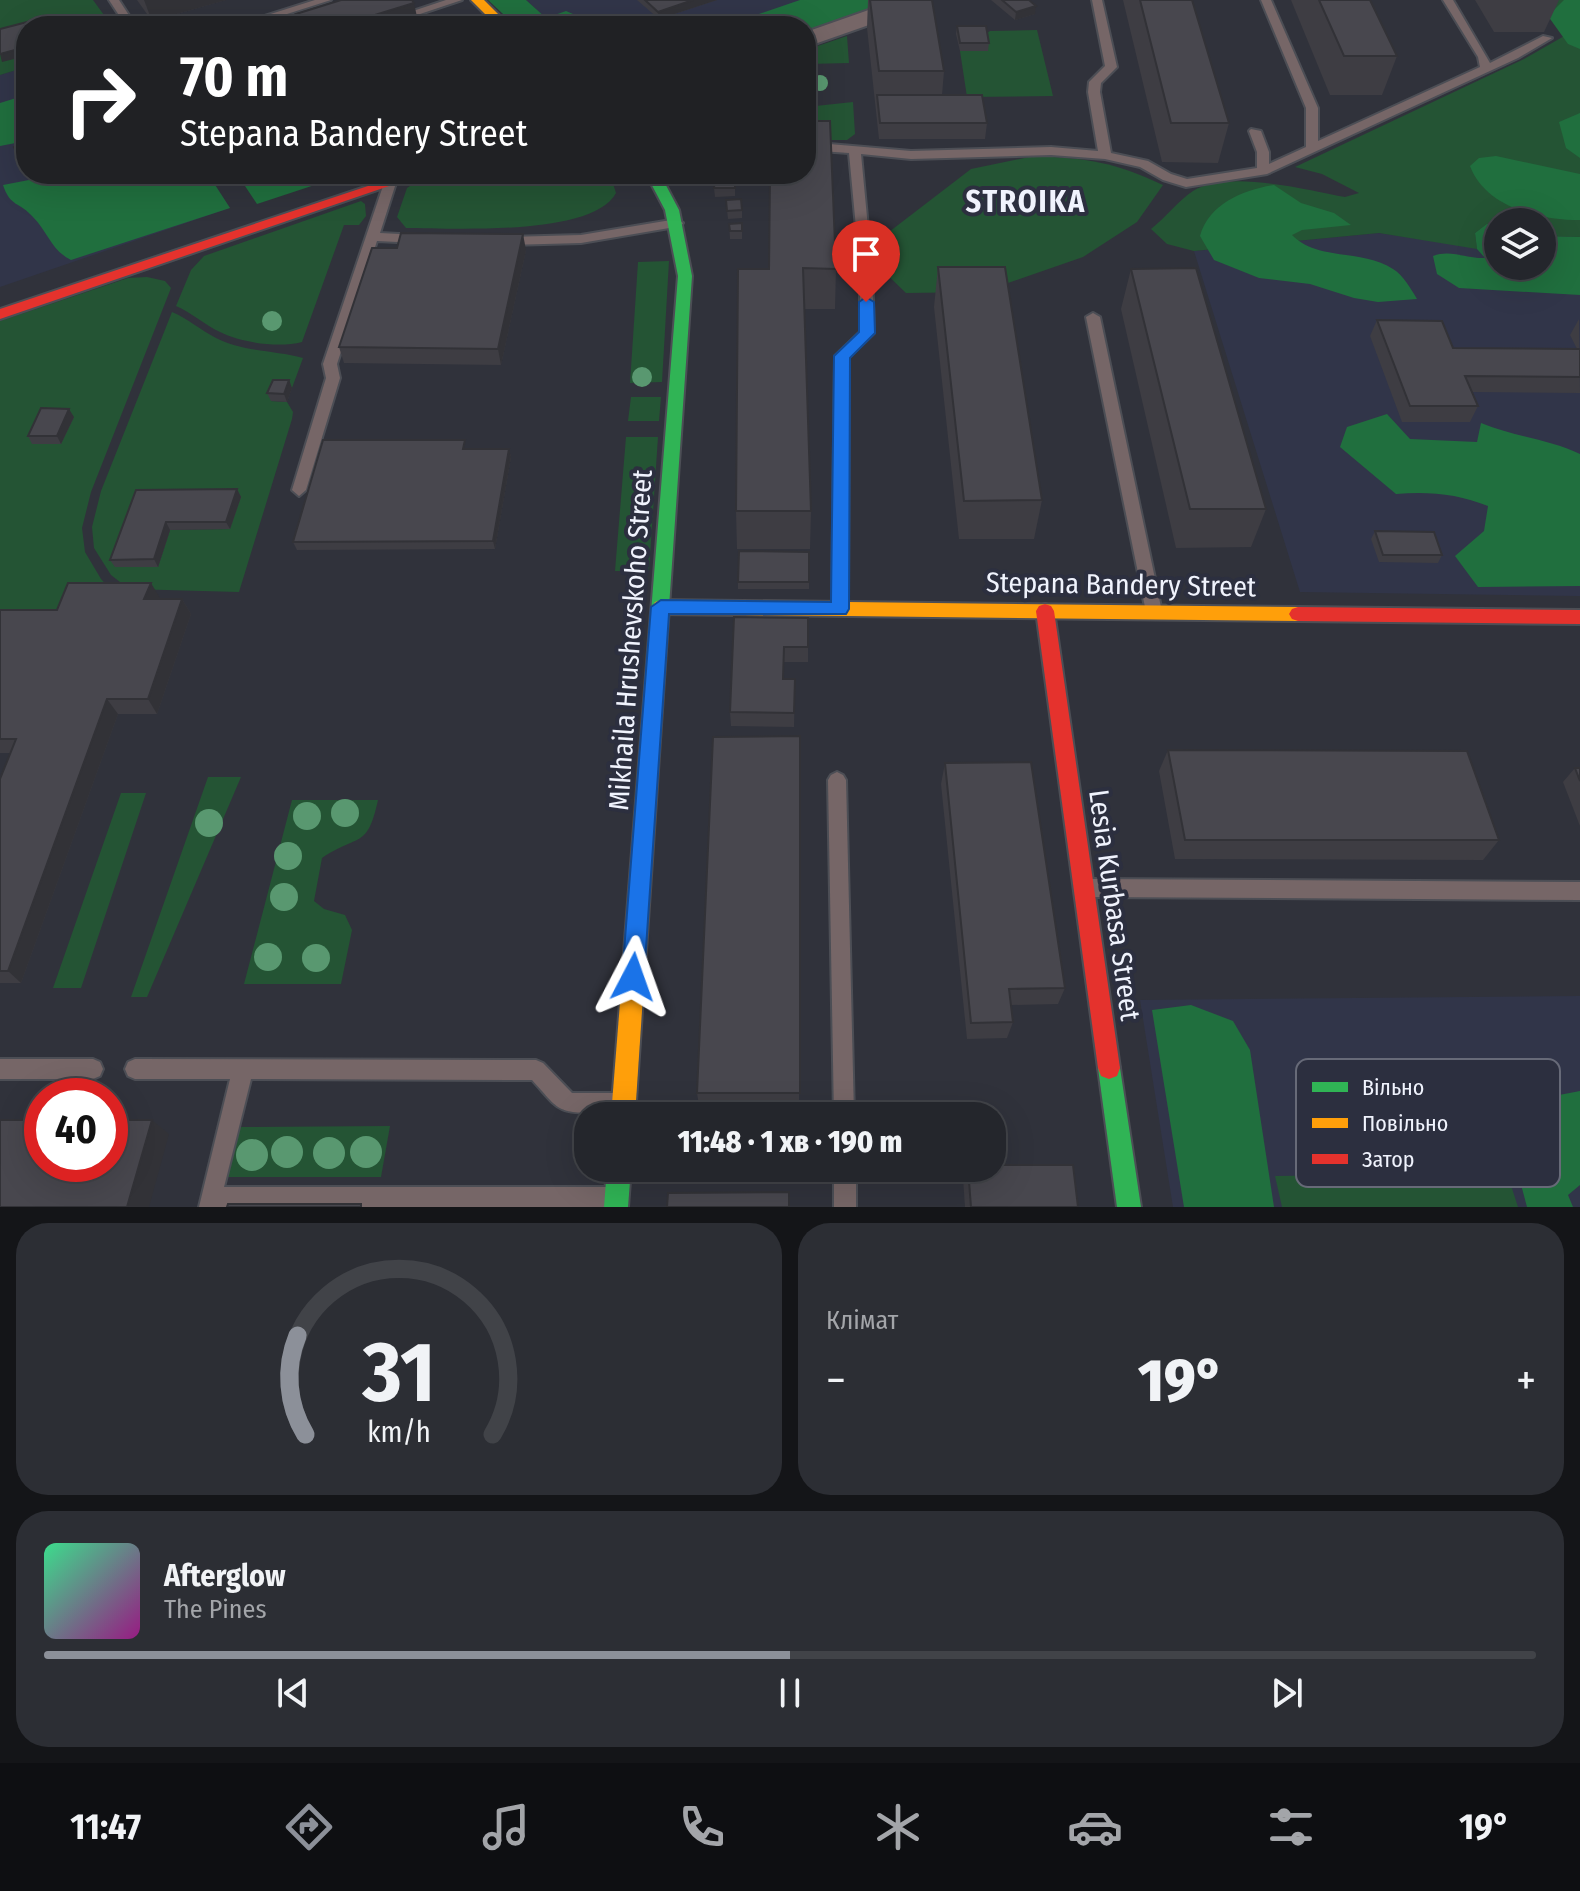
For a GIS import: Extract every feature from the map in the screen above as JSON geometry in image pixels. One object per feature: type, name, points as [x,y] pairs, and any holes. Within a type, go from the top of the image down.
[{"type":"street","points":[[477,0],[494,16]]},
{"type":"street","points":[[816,36],[918,0]]},
{"type":"street","points":[[0,314],[387,184]]},
{"type":"street","name":"Mikhaila Hrushevskoho Street","points":[[624,1102],[685,276],[678,223],[662,184]]},
{"type":"street","name":"Stepana Bandery Street","points":[[661,607],[1580,617]]},
{"type":"street","name":"Lesia Kurbasa Street","points":[[1045,611],[1129,1207]]},
{"type":"street","points":[[616,1202],[618,1182]]},
{"type":"lane","points":[[272,16],[326,0]]},
{"type":"lane","points":[[405,16],[457,0]]},
{"type":"lane","points":[[1097,0],[1111,67],[1095,82],[1094,92],[1105,155]]},
{"type":"lane","points":[[1266,0],[1312,108],[1312,148]]},
{"type":"lane","points":[[1448,0],[1483,57],[1486,69]]},
{"type":"lane","points":[[816,147],[911,155],[1051,151],[1105,155],[1144,164],[1186,183],[1263,171],[1547,38]]},
{"type":"lane","points":[[1255,131],[1263,152],[1263,171]]},
{"type":"lane","points":[[840,609],[842,356],[867,333],[866,270],[855,149]]},
{"type":"lane","points":[[299,490],[333,378],[330,364],[390,184]]},
{"type":"lane","points":[[498,241],[581,239],[678,223]]},
{"type":"lane","points":[[372,237],[435,239]]},
{"type":"lane","points":[[1093,317],[1154,612]]},
{"type":"lane","points":[[837,780],[844,1102]]},
{"type":"lane","points":[[1084,888],[1580,891]]},
{"type":"lane","points":[[0,1069],[93,1069]]},
{"type":"lane","points":[[135,1069],[536,1070],[568,1103],[574,1104]]},
{"type":"lane","points":[[243,1069],[210,1203],[616,1202]]},
{"type":"lane","points":[[845,1182],[845,1207]]},
{"type":"shaded area","points":[[526,0],[895,0],[816,23],[816,16],[543,16]]},
{"type":"shaded area","points":[[16,70],[16,184],[214,184],[230,208],[0,287],[0,75]]},
{"type":"shaded area","points":[[1379,233],[1484,249],[1484,280],[1556,280],[1556,269],[1580,273],[1580,596],[1300,592],[1194,251]]},
{"type":"shaded area","points":[[1580,996],[1580,1207],[1173,1207],[1140,1000]]},
{"type":"green space","points":[[0,0],[93,0],[105,16],[16,16],[16,70],[0,75]]},
{"type":"green space","points":[[488,0],[526,0],[544,16],[505,16]]},
{"type":"green space","points":[[800,0],[895,0],[816,28],[816,16],[753,16]]},
{"type":"green space","points":[[1545,0],[1580,0],[1580,237],[1556,236],[1556,208],[1484,208],[1484,227],[1475,233],[1477,249],[1379,233],[1194,251],[1167,244],[1151,229],[1193,191],[1208,185],[1246,181],[1345,197],[1359,193],[1322,174],[1295,167],[1524,59],[1566,35]]},
{"type":"green space","points":[[1564,0],[1580,0],[1580,49],[1568,44],[1548,16]]},
{"type":"green space","points":[[566,11],[578,16],[552,16]]},
{"type":"green space","points":[[1037,30],[1053,96],[967,97],[960,51],[990,31]]},
{"type":"green space","points":[[847,36],[849,63],[816,64],[816,47]]},
{"type":"green space","points":[[16,98],[16,143],[0,146],[0,103]]},
{"type":"green space","points":[[853,102],[855,134],[847,140],[816,140],[816,106]]},
{"type":"green space","points":[[1580,113],[1580,158],[1566,148],[1559,122]]},
{"type":"green space","points":[[1034,156],[1100,163],[1163,185],[1137,222],[1083,257],[982,292],[906,293],[878,266],[885,235],[971,169]]},
{"type":"green space","points":[[1496,156],[1580,174],[1580,220],[1556,218],[1556,208],[1514,208],[1501,202],[1488,192],[1470,166],[1479,158]]},
{"type":"green space","points":[[16,182],[214,184],[230,208],[71,260],[54,246],[33,217],[12,201],[3,185]]},
{"type":"green space","points":[[244,184],[318,184],[257,204]]},
{"type":"green space","points":[[413,184],[613,184],[616,193],[602,207],[580,217],[551,223],[486,229],[406,228],[397,217],[407,188]]},
{"type":"green space","points":[[1274,185],[1301,203],[1334,213],[1351,225],[1302,230],[1292,235],[1302,243],[1327,252],[1381,263],[1400,275],[1417,299],[1378,302],[1354,298],[1310,284],[1259,278],[1214,260],[1200,236],[1211,215],[1239,195]]},
{"type":"green space","points":[[361,201],[365,204],[366,216],[359,225],[344,225],[302,342],[272,344],[239,339],[214,329],[176,306],[191,270],[204,256]]},
{"type":"green space","points":[[1484,226],[1484,257],[1477,249],[1475,233]]},
{"type":"green space","points":[[1556,236],[1580,237],[1580,295],[1459,288],[1437,274],[1433,256],[1446,254],[1484,258],[1484,280],[1556,280]]},
{"type":"green space","points":[[669,261],[662,382],[630,383],[638,262]]},
{"type":"green space","points":[[147,277],[165,281],[171,288],[91,492],[82,528],[85,552],[110,589],[67,624],[0,625],[0,321],[128,278]]},
{"type":"green space","points":[[172,312],[226,343],[303,358],[292,388],[271,401],[287,402],[293,412],[292,419],[239,592],[129,589],[111,575],[94,548],[92,527],[101,491]],"holes":[[[141,498],[230,529],[170,530],[158,567]]]},
{"type":"green space","points":[[631,397],[661,397],[659,421],[628,421]]},
{"type":"green space","points":[[1387,414],[1410,439],[1477,442],[1481,423],[1580,454],[1580,586],[1478,587],[1455,556],[1484,531],[1488,506],[1443,494],[1396,494],[1340,447],[1347,427]]},
{"type":"green space","points":[[626,437],[658,437],[649,571],[615,571]]},
{"type":"green space","points":[[208,777],[241,777],[147,997],[131,997]]},
{"type":"green space","points":[[121,793],[146,793],[81,988],[53,988]]},
{"type":"green space","points":[[292,800],[378,800],[365,834],[322,858],[314,901],[324,909],[345,915],[352,930],[341,984],[244,984]]},
{"type":"green space","points":[[1191,1005],[1233,1021],[1250,1050],[1274,1207],[1184,1207],[1152,1010]]},
{"type":"green space","points":[[1580,1091],[1580,1185],[1568,1195],[1573,1207],[1527,1207],[1522,1187],[1560,1187],[1560,1095]]},
{"type":"green space","points":[[390,1126],[381,1177],[226,1177],[239,1127]]},
{"type":"green space","points":[[1275,1176],[1296,1176],[1296,1187],[1512,1187],[1518,1207],[1282,1207]]},
{"type":"building","points":[[341,0],[412,0],[414,3],[372,16],[296,14]]},
{"type":"building","points":[[645,0],[693,0],[658,12]]},
{"type":"building","points":[[870,0],[932,0],[944,71],[879,71]]},
{"type":"building","points":[[1002,0],[1029,0],[1036,6],[1016,12]]},
{"type":"building","points":[[1140,0],[1192,0],[1229,123],[1171,123]]},
{"type":"building","points":[[1319,0],[1370,0],[1397,56],[1344,56]]},
{"type":"building","points":[[16,25],[16,50],[0,54],[0,29]]},
{"type":"building","points":[[957,26],[986,26],[989,43],[960,43]]},
{"type":"building","points":[[877,95],[982,95],[987,123],[880,123]]},
{"type":"building","points":[[816,121],[830,121],[836,269],[803,268],[811,511],[736,511],[738,269],[769,269],[770,184],[816,184]]},
{"type":"building","points":[[714,184],[735,184],[735,188],[714,188]]},
{"type":"building","points":[[741,199],[742,210],[727,211],[726,200]]},
{"type":"building","points":[[742,223],[742,231],[730,231],[729,224]]},
{"type":"building","points":[[401,233],[523,234],[498,349],[339,347],[372,248],[397,248]]},
{"type":"building","points":[[938,267],[1005,267],[1042,500],[964,501]]},
{"type":"building","points":[[1196,268],[1266,509],[1190,509],[1131,269]]},
{"type":"building","points":[[1377,320],[1442,321],[1453,348],[1580,349],[1580,377],[1465,376],[1478,406],[1410,406]]},
{"type":"building","points":[[273,380],[289,380],[284,394],[267,393]]},
{"type":"building","points":[[41,408],[69,409],[57,436],[28,436]]},
{"type":"building","points":[[323,440],[465,440],[463,449],[509,449],[493,541],[293,542]]},
{"type":"building","points":[[237,489],[226,522],[166,522],[154,559],[110,560],[136,490]]},
{"type":"building","points":[[1375,531],[1434,532],[1442,555],[1383,555]]},
{"type":"building","points":[[739,551],[809,552],[809,582],[738,582]]},
{"type":"building","points":[[68,583],[151,583],[144,599],[182,599],[148,699],[107,699],[8,971],[0,971],[0,779],[16,739],[0,739],[0,610],[57,610]]},
{"type":"building","points":[[734,617],[808,618],[808,647],[784,647],[783,679],[795,679],[794,713],[730,712]]},
{"type":"building","points":[[800,736],[800,1093],[697,1093],[713,737]]},
{"type":"building","points":[[1168,750],[1467,751],[1499,840],[1185,840]]},
{"type":"building","points":[[1031,762],[1065,988],[1009,989],[1013,1022],[971,1023],[945,763]]},
{"type":"building","points":[[0,1120],[24,1120],[24,1182],[128,1182],[128,1120],[152,1120],[127,1207],[0,1207]]},
{"type":"building","points":[[1006,1165],[1073,1165],[1078,1207],[971,1207],[969,1182],[1006,1182]]},
{"type":"building","points":[[789,1192],[789,1207],[667,1207],[668,1193]]},
{"type":"building","points":[[228,1204],[361,1204],[361,1207],[227,1207]]},
{"type":"traffic: fast","points":[[657,650],[685,276],[672,210],[658,184]]},
{"type":"traffic: fast","points":[[1109,1068],[1129,1207]]},
{"type":"traffic: fast","points":[[616,1207],[618,1182]]},
{"type":"traffic: slow","points":[[477,0],[494,16]]},
{"type":"traffic: slow","points":[[661,607],[1298,614]]},
{"type":"traffic: slow","points":[[624,1102],[657,650]]},
{"type":"traffic: jam","points":[[0,314],[387,184]]},
{"type":"traffic: jam","points":[[1045,611],[1109,1068]]},
{"type":"traffic: jam","points":[[1298,614],[1580,617]]},
{"type":"district","name":"STROIKA","points":[[1026,202]]},
{"type":"route","points":[[633,977],[661,607],[840,609],[842,356],[867,333],[866,302]]}]
